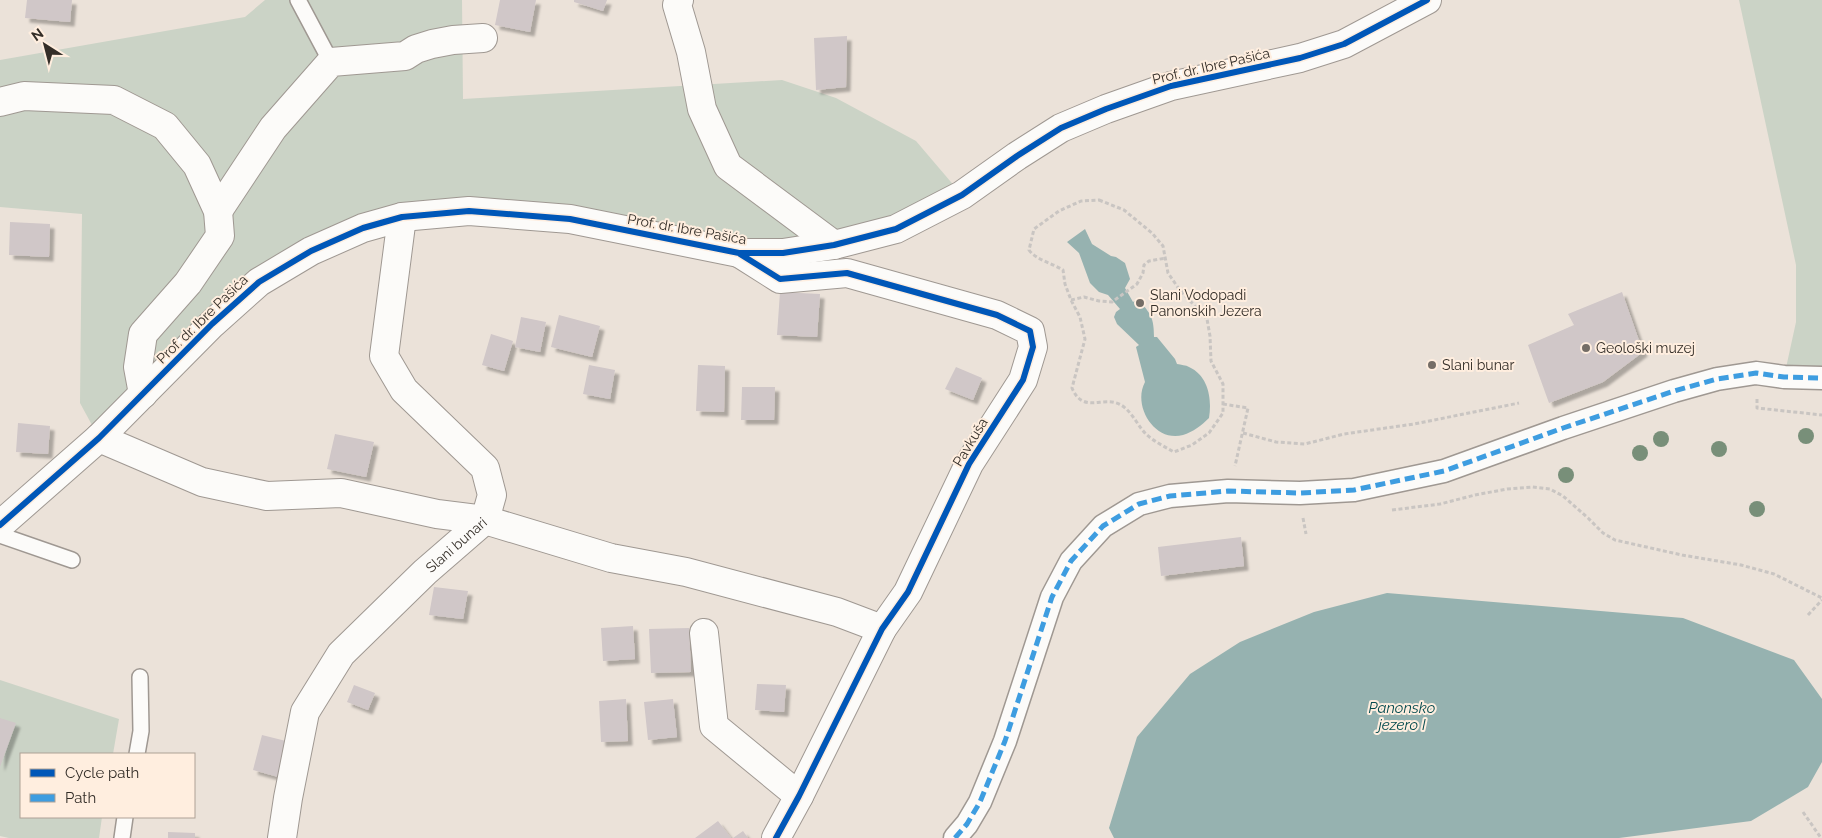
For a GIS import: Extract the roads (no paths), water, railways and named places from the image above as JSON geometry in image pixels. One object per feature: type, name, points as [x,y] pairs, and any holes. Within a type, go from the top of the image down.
[{"type":"street","points":[[678,0],[677,6],[691,52],[702,109],[728,166],[834,245]]},
{"type":"street","name":"Prof. dr. Ibre Pašića","points":[[0,525],[99,438],[212,324],[259,282],[311,251],[364,228],[402,217],[469,211],[570,219],[739,253],[783,254],[834,245],[896,229],[962,195],[1061,128],[1106,109],[1171,86],[1300,58],[1344,44],[1418,2]]},
{"type":"street","points":[[218,212],[273,128],[331,62],[405,56],[432,44],[453,40],[483,38]]},
{"type":"street","points":[[0,102],[24,96],[114,100],[164,126],[197,165],[218,212],[220,236],[188,283],[143,334],[138,367],[143,394]]},
{"type":"street","name":"Slani bunari","points":[[282,838],[305,712],[341,654],[425,572],[485,520],[492,494],[485,468],[404,390],[384,356],[402,217]]},
{"type":"street","name":"Pavkuša","points":[[739,253],[780,280],[847,273],[997,315],[1030,331],[1033,348],[1023,380],[969,464],[908,592],[882,630],[776,838]]},
{"type":"street","points":[[955,838],[967,824],[980,802],[1005,740],[1052,597],[1071,561],[1103,526],[1139,504],[1170,496],[1228,491],[1300,493],[1354,490],[1444,471],[1563,428],[1718,378],[1756,373],[1784,377],[1822,378]]},
{"type":"street","points":[[99,438],[202,482],[267,496],[341,493],[437,514],[485,520],[611,558],[686,572],[837,612],[882,630]]},
{"type":"street","points":[[704,633],[714,726],[798,796]]},
{"type":"lane","points":[[298,0],[331,62]]},
{"type":"lane","points":[[0,535],[72,560]]},
{"type":"lane","points":[[137,753],[141,732],[140,677]]},
{"type":"lane","points":[[122,838],[125,818]]},
{"type":"water","points":[[1085,229],[1092,244],[1125,263],[1130,279],[1125,288],[1133,302],[1138,299],[1149,313],[1154,337],[1157,337],[1177,364],[1188,366],[1196,371],[1205,382],[1210,404],[1209,418],[1190,432],[1173,436],[1163,433],[1155,428],[1144,411],[1142,391],[1145,382],[1136,347],[1139,345],[1117,324],[1114,317],[1120,309],[1108,295],[1099,292],[1090,283],[1079,253],[1067,242]]},
{"type":"water","name":"Panonsko jezero I","points":[[1387,593],[1683,618],[1794,660],[1822,699],[1822,762],[1808,787],[1751,821],[1619,838],[1114,838],[1109,828],[1137,737],[1190,674],[1240,642],[1314,612]]},
{"type":"place","name":"Slani Vodopadi Panonskih Jezera","points":[[1140,303]]},
{"type":"place","name":"Geološki muzej","points":[[1586,348]]},
{"type":"place","name":"Slani bunar","points":[[1432,365]]}]
